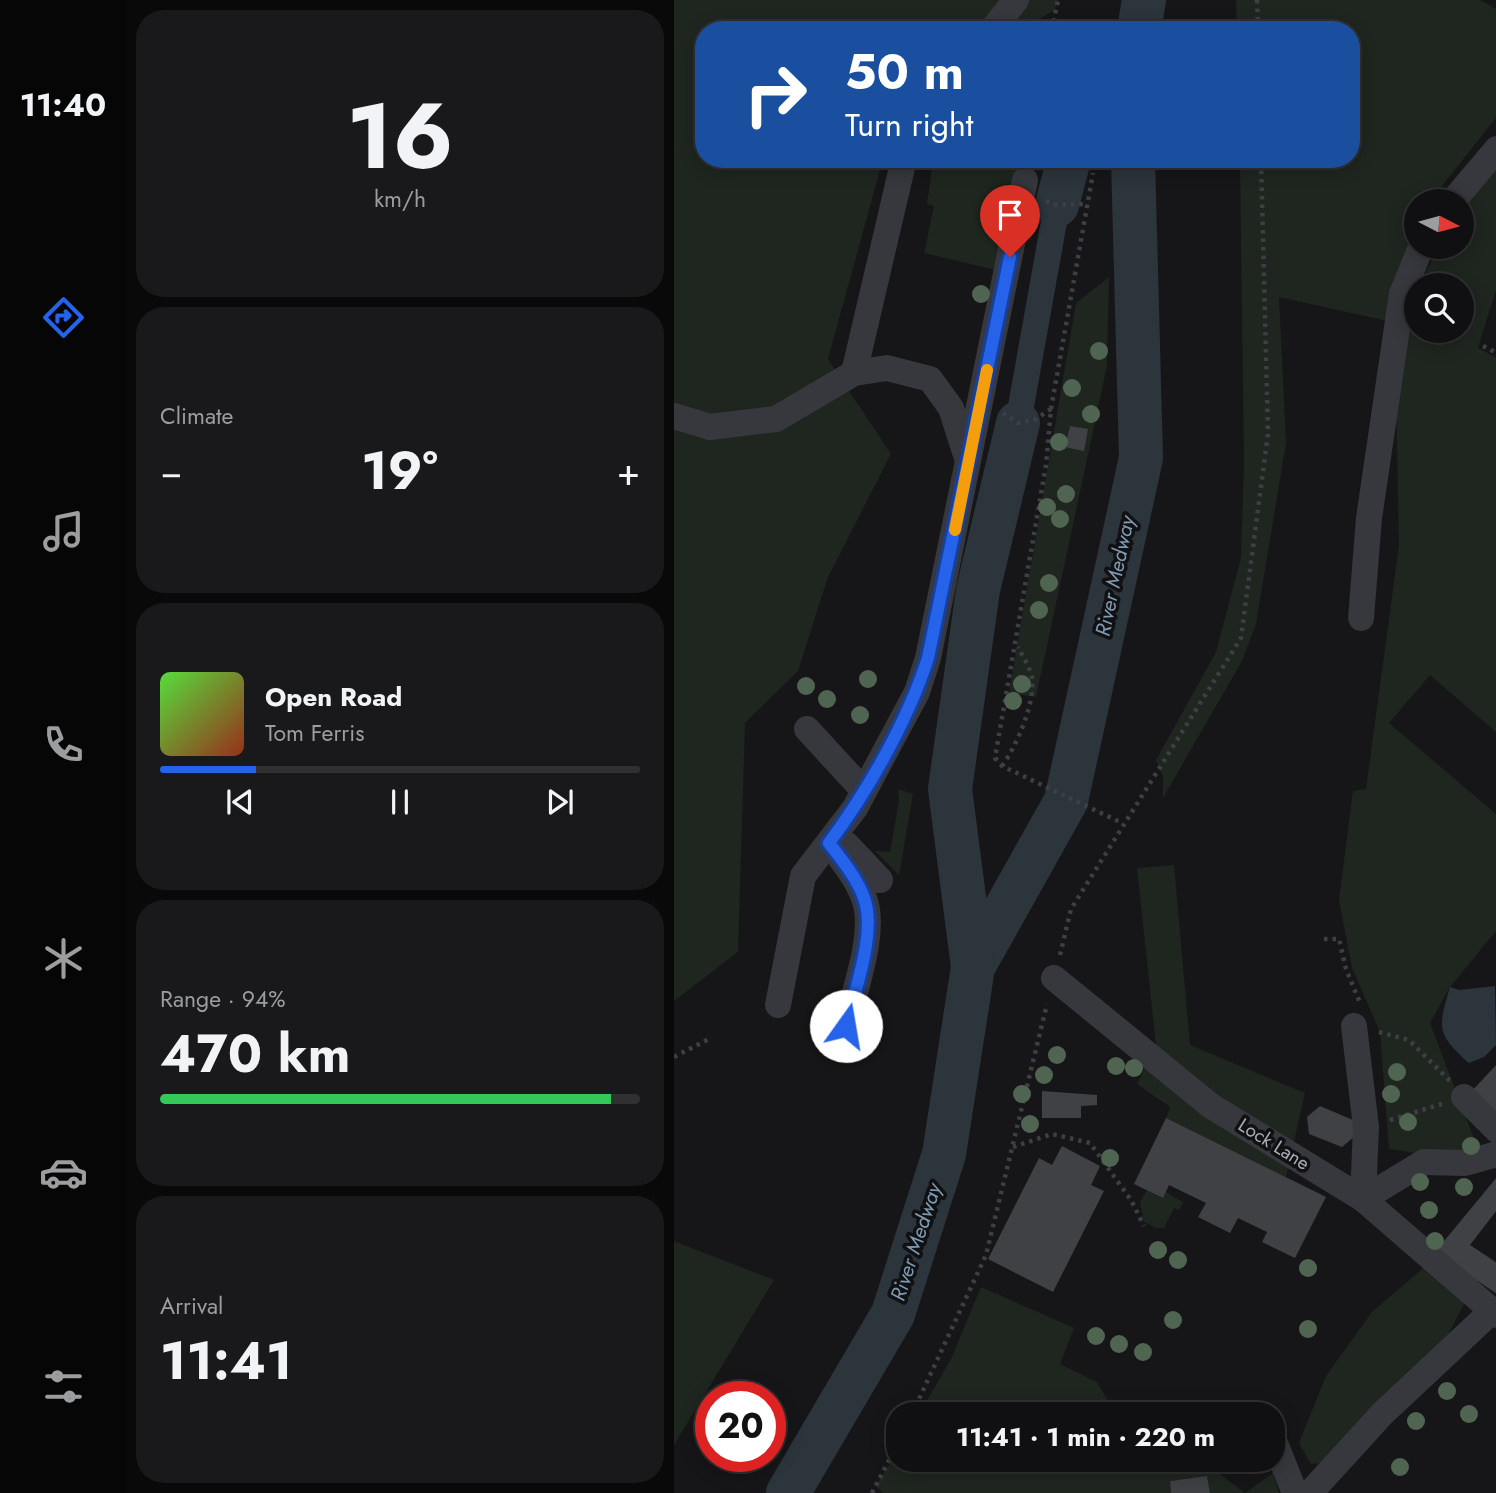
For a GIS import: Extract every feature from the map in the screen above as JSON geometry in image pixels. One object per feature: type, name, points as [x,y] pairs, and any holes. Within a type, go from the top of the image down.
[{"type":"street","points":[[999,21],[1016,0]]},
{"type":"street","points":[[1463,189],[1496,149]]},
{"type":"street","points":[[854,373],[902,168]]},
{"type":"street","points":[[778,1005],[803,876],[833,838],[864,791],[917,692],[928,658],[968,463],[1033,189]]},
{"type":"street","points":[[1361,618],[1369,518],[1402,294],[1416,259]]},
{"type":"street","points":[[674,416],[710,427],[776,419],[854,373],[887,368],[930,379],[951,408],[968,463]]},
{"type":"street","points":[[807,729],[864,791]]},
{"type":"street","points":[[833,838],[880,880]]},
{"type":"street","points":[[833,838],[865,900],[868,930],[846,1026]]},
{"type":"street","name":"Lock Lane","points":[[1054,978],[1211,1106],[1363,1199],[1494,1313],[1382,1414],[1310,1493]]},
{"type":"street","points":[[1363,1021],[1366,1127],[1363,1199]]},
{"type":"street","points":[[1464,1097],[1496,1130]]},
{"type":"street","points":[[1363,1199],[1424,1162],[1465,1163],[1496,1154]]},
{"type":"street","points":[[1285,1468],[1295,1493]]},
{"type":"path","points":[[1054,21],[1058,0]]},
{"type":"path","points":[[1257,0],[1258,21]]},
{"type":"path","points":[[919,1402],[986,1255],[1071,909],[1122,823],[1241,638],[1268,434],[1261,168]]},
{"type":"path","points":[[1093,173],[1051,409],[1046,466],[1017,646],[995,758],[1002,766],[1122,823]]},
{"type":"path","points":[[1033,189],[1057,205],[1086,204]]},
{"type":"path","points":[[1483,346],[1496,353]]},
{"type":"path","points":[[1000,411],[1018,424],[1036,419],[1051,409]]},
{"type":"path","points":[[1002,766],[1021,734],[1032,688],[1032,675],[1017,646]]},
{"type":"path","points":[[1324,939],[1339,939],[1363,1021],[1409,1040],[1464,1097],[1389,1120]]},
{"type":"path","points":[[674,1057],[709,1039]]},
{"type":"path","points":[[1013,1147],[1052,1134],[1090,1143],[1131,1200],[1144,1226]]},
{"type":"path","points":[[872,1493],[886,1466]]},
{"type":"shaded area","points":[[674,0],[1058,0],[1055,10],[1036,21],[695,21],[695,168],[881,168],[828,359],[891,454],[828,577],[798,671],[745,723],[738,952],[674,1001]]},
{"type":"shaded area","points":[[1236,0],[1480,0],[1496,9],[1496,118],[1440,189],[1404,189],[1404,259],[1408,259],[1392,322],[1279,297],[1286,443],[1256,624],[1242,661],[1163,798],[1163,776],[1156,760],[1216,652],[1241,558],[1244,463],[1240,168],[1360,168],[1360,21],[1237,21]]},
{"type":"shaded area","points":[[1496,163],[1496,290],[1478,348],[1497,358],[1496,732],[1430,675],[1389,723],[1496,814],[1496,931],[1450,987],[1430,1023],[1478,1149],[1446,1158],[1389,1149],[1380,1032],[1352,968],[1339,900],[1353,791],[1366,789],[1399,545],[1396,387],[1404,343],[1474,343],[1474,273],[1426,273],[1432,259],[1474,259],[1474,190]]},
{"type":"shaded area","points":[[932,168],[1020,168],[1000,271],[924,253],[934,206],[927,204]]},
{"type":"shaded area","points":[[1109,277],[1107,366],[1036,697],[1009,693],[1076,303]]},
{"type":"shaded area","points":[[898,789],[913,794],[899,875],[875,851],[890,852],[899,801]]},
{"type":"shaded area","points":[[1174,865],[1190,1045],[1305,1093],[1286,1177],[1166,1118],[1170,1107],[1137,1084],[1156,1045],[1137,868]]},
{"type":"shaded area","points":[[1495,986],[1496,1045],[1484,1057],[1469,1063],[1450,1045],[1443,1029],[1443,1012],[1450,987],[1459,990]]},
{"type":"shaded area","points":[[1147,1190],[1162,1198],[1166,1192],[1183,1202],[1179,1210],[1174,1208],[1164,1228],[1156,1228],[1144,1222],[1140,1202]]},
{"type":"shaded area","points":[[674,1241],[774,1280],[713,1381],[695,1381],[695,1410],[674,1445]]},
{"type":"shaded area","points":[[1428,1264],[1466,1300],[1448,1335],[1365,1413],[1322,1463],[1311,1464],[1299,1443],[1326,1376],[1372,1312]]},
{"type":"shaded area","points":[[981,1287],[1074,1328],[1060,1364],[1097,1382],[1109,1402],[926,1402],[951,1359]]},
{"type":"shaded area","points":[[886,1470],[886,1472],[1217,1472],[1245,1493],[1210,1493],[1207,1476],[1170,1481],[1171,1493],[883,1493],[876,1486]]},
{"type":"shaded area","points":[[1273,1473],[1279,1493],[1245,1493]]},
{"type":"building","points":[[1070,426],[1088,429],[1084,451],[1065,447]]},
{"type":"building","points":[[1497,1064],[1497,1114],[1471,1092]]},
{"type":"building","points":[[1042,1091],[1097,1095],[1097,1105],[1081,1106],[1081,1118],[1042,1118]]},
{"type":"building","points":[[1320,1106],[1353,1120],[1355,1136],[1342,1147],[1309,1134],[1307,1117]]},
{"type":"building","points":[[1166,1118],[1326,1197],[1295,1258],[1262,1242],[1267,1232],[1238,1218],[1230,1233],[1198,1217],[1206,1203],[1169,1185],[1163,1198],[1134,1184]]},
{"type":"building","points":[[1062,1146],[1100,1166],[1091,1185],[1104,1191],[1053,1292],[988,1259],[1039,1158],[1052,1165]]},
{"type":"building","points":[[1497,1177],[1497,1210],[1470,1245],[1497,1263],[1497,1294],[1435,1252]]},
{"type":"building","points":[[1207,1476],[1210,1493],[1171,1493],[1170,1481]]},
{"type":"waterway","name":"River Medway","points":[[1140,21],[1144,0]]},
{"type":"waterway","name":"River Medway","points":[[1057,205],[1067,168]]},
{"type":"waterway","name":"River Medway","points":[[973,967],[1066,801],[1141,458],[1133,168]]},
{"type":"waterway","name":"River Medway","points":[[1018,423],[1057,205]]},
{"type":"waterway","name":"River Medway","points":[[788,1493],[893,1314],[944,1154],[973,967],[950,789],[978,590],[1018,423]]},
{"type":"waterway","name":"River Medway","points":[[789,1492],[795,1493]]},
{"type":"slow traffic","points":[[955,530],[987,370]]},
{"type":"route","points":[[846,1026],[868,930],[865,900],[851,872],[829,843],[855,808],[917,692],[928,658],[1010,257]]}]
